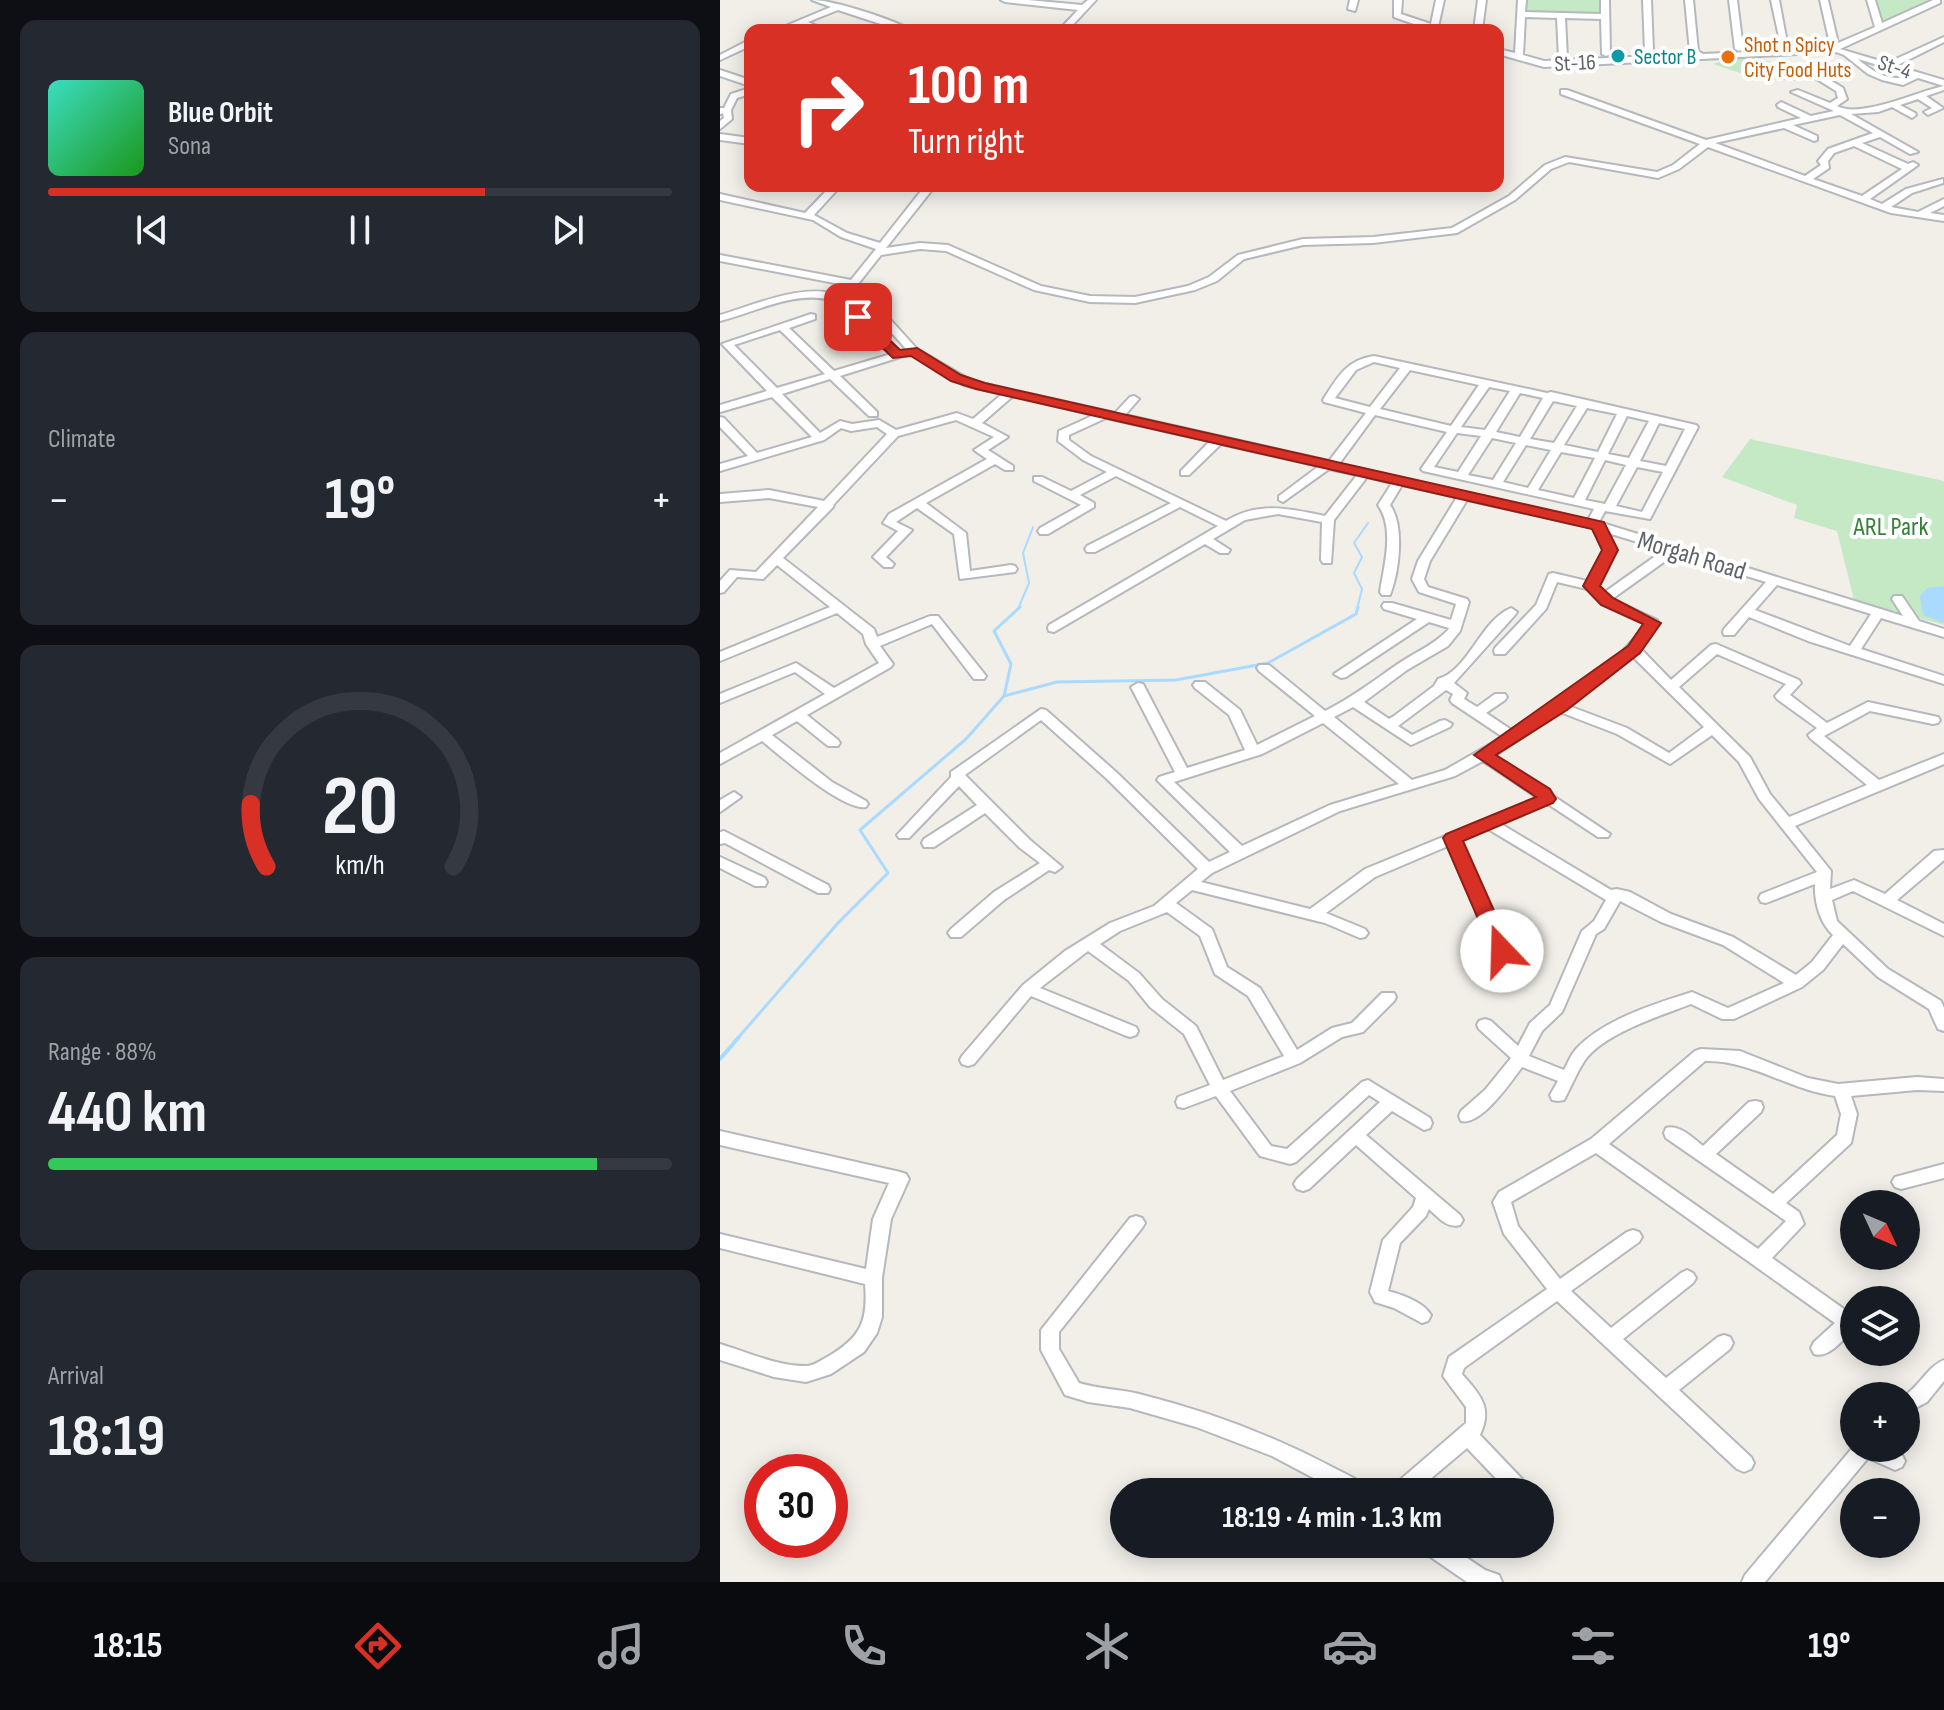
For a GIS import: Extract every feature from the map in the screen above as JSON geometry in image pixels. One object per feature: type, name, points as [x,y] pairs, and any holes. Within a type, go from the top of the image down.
[{"type":"street","points":[[816,0],[889,24]]},
{"type":"street","points":[[1005,0],[1059,3],[1084,8]]},
{"type":"street","points":[[1069,24],[1092,0]]},
{"type":"street","points":[[1398,0],[1397,15],[1423,24]]},
{"type":"street","points":[[1438,24],[1440,0]]},
{"type":"street","points":[[1479,24],[1482,0]]},
{"type":"street","points":[[1519,55],[1522,0]]},
{"type":"street","points":[[1605,0],[1606,54]]},
{"type":"street","points":[[1647,0],[1649,51]]},
{"type":"street","points":[[1689,0],[1694,52],[1700,55]]},
{"type":"street","points":[[1733,0],[1739,49]]},
{"type":"street","points":[[1775,0],[1785,46]]},
{"type":"street","points":[[1824,0],[1839,49],[1863,71],[1899,82],[1944,70]]},
{"type":"street","points":[[1871,0],[1879,28]]},
{"type":"street","points":[[1839,49],[1938,2]]},
{"type":"street","points":[[796,24],[839,7]]},
{"type":"street","points":[[1520,14],[1606,17]]},
{"type":"street","points":[[1561,16],[1560,61],[1566,78]]},
{"type":"street","points":[[801,22],[806,24]]},
{"type":"street","points":[[1863,71],[1944,39]]},
{"type":"street","points":[[720,58],[744,46]]},
{"type":"street","points":[[1799,49],[1811,68],[1840,90],[1843,99],[1830,106]]},
{"type":"street","name":"St-16","points":[[1504,53],[1532,63],[1839,49]]},
{"type":"street","name":"St-4","points":[[1839,49],[1923,76],[1944,86]]},
{"type":"street","points":[[720,73],[744,81]]},
{"type":"street","points":[[720,197],[807,216],[878,250],[920,246],[948,248],[1038,288],[1090,299],[1135,300],[1191,288],[1213,279],[1241,257],[1303,242],[1387,239],[1454,231],[1512,198],[1548,167],[1568,159],[1658,175],[1676,167],[1709,142],[1840,112],[1894,105],[1944,86]]},
{"type":"street","points":[[1564,92],[1885,206],[1944,218]]},
{"type":"street","points":[[1795,92],[1830,106],[1913,152]]},
{"type":"street","points":[[720,126],[728,119],[723,111],[737,95],[744,93]]},
{"type":"street","points":[[737,95],[744,97]]},
{"type":"street","points":[[1806,96],[1781,105],[1810,119]]},
{"type":"street","points":[[1919,96],[1941,108]]},
{"type":"street","points":[[1894,105],[1912,115]]},
{"type":"street","points":[[1928,112],[1941,108]]},
{"type":"street","points":[[1787,126],[1814,138]]},
{"type":"street","points":[[1773,129],[1794,138]]},
{"type":"street","points":[[1808,178],[1826,166],[1823,161],[1831,151],[1879,134]]},
{"type":"street","points":[[720,137],[744,140]]},
{"type":"street","points":[[1853,142],[1910,167],[1865,198]]},
{"type":"street","points":[[1885,206],[1909,191],[1940,181]]},
{"type":"street","points":[[807,216],[830,192]]},
{"type":"street","points":[[720,258],[853,284],[925,192]]},
{"type":"street","points":[[1921,214],[1944,202]]},
{"type":"street","name":"Morgah Road","points":[[853,284],[913,351],[968,383],[1595,525],[1944,633]]},
{"type":"street","points":[[720,318],[807,294],[826,294],[838,299],[898,355]]},
{"type":"street","points":[[811,317],[724,345],[817,436]]},
{"type":"street","points":[[781,326],[873,414]]},
{"type":"street","points":[[720,410],[913,351]]},
{"type":"street","points":[[1486,383],[1453,430],[1427,469],[1646,516],[1670,470],[1692,427],[1518,388],[1360,359],[1328,400],[1453,430],[1490,434],[1670,470]]},
{"type":"street","points":[[1283,498],[1329,466],[1407,366]]},
{"type":"street","points":[[1461,477],[1518,388]]},
{"type":"street","points":[[974,424],[1010,393]]},
{"type":"street","points":[[1496,484],[1551,395]]},
{"type":"street","points":[[1134,399],[1110,417],[1063,433],[1064,441],[1078,453],[1228,526]]},
{"type":"street","points":[[1531,492],[1584,403]]},
{"type":"street","points":[[1578,502],[1624,412]]},
{"type":"street","points":[[720,589],[734,573],[756,578],[894,434],[957,416],[1002,437],[980,450],[1009,468]]},
{"type":"street","points":[[1591,586],[1610,550],[1595,525],[1656,419]]},
{"type":"street","points":[[720,420],[752,454]]},
{"type":"street","points":[[720,468],[820,438],[840,424],[851,428],[879,423],[894,434]]},
{"type":"street","points":[[1185,473],[1217,441]]},
{"type":"street","points":[[888,564],[879,557],[906,530],[889,523],[916,502],[995,459]]},
{"type":"street","points":[[1072,495],[1116,472]]},
{"type":"street","points":[[1327,560],[1328,520],[1363,474]]},
{"type":"street","points":[[1038,479],[1090,505],[1044,531]]},
{"type":"street","points":[[1399,481],[1384,505],[1392,515],[1387,599],[1425,619],[1456,626]]},
{"type":"street","points":[[720,498],[769,494],[829,505]]},
{"type":"street","points":[[1240,853],[1164,780],[1253,752],[1353,701],[1443,643],[1456,626],[1463,602],[1423,589],[1418,579],[1424,561],[1464,495]]},
{"type":"street","points":[[916,502],[960,533],[964,576],[1011,569]]},
{"type":"street","points":[[1091,549],[1178,504]]},
{"type":"street","points":[[1054,628],[1250,513],[1278,510],[1328,520]]},
{"type":"street","points":[[1205,539],[1224,550]]},
{"type":"street","points":[[1604,599],[1674,549]]},
{"type":"street","points":[[720,759],[886,664],[872,644],[869,632],[777,559]]},
{"type":"street","points":[[968,1060],[1028,989],[1088,943],[1167,904],[1207,869],[1240,853],[1335,808],[1450,773],[1483,755],[1559,707],[1634,650],[1653,623],[1604,599],[1591,586],[1553,577],[1542,606],[1500,651]]},
{"type":"street","points":[[1729,632],[1774,581]]},
{"type":"street","points":[[1898,599],[1916,626]]},
{"type":"street","points":[[720,657],[839,608]]},
{"type":"street","points":[[1388,726],[1417,708],[1465,664],[1489,631],[1511,612]]},
{"type":"street","points":[[1748,612],[1853,651],[1944,680]]},
{"type":"street","points":[[1853,651],[1878,613]]},
{"type":"street","points":[[872,644],[934,619],[979,676]]},
{"type":"street","points":[[1341,674],[1425,619]]},
{"type":"street","points":[[1672,686],[1716,648],[1794,683],[1782,696],[1825,728]]},
{"type":"street","points":[[1634,650],[1745,760],[1764,796],[1825,875],[1823,898],[1830,923],[1883,973],[1935,1005],[1944,1025]]},
{"type":"street","points":[[720,699],[796,667],[834,694]]},
{"type":"street","points":[[1264,668],[1409,785]]},
{"type":"street","points":[[1443,682],[1460,693],[1457,700],[1513,737]]},
{"type":"street","points":[[1200,685],[1235,713],[1253,752]]},
{"type":"street","points":[[1138,687],[1183,774]]},
{"type":"street","points":[[1477,713],[1500,697]]},
{"type":"street","points":[[1353,701],[1411,741],[1445,724]]},
{"type":"street","points":[[1878,787],[1815,735],[1868,706],[1933,720]]},
{"type":"street","points":[[1559,707],[1622,731],[1670,759],[1713,727]]},
{"type":"street","points":[[904,835],[958,778],[959,770],[1041,713],[1207,869]]},
{"type":"street","points":[[798,715],[833,743]]},
{"type":"street","points":[[763,735],[827,785],[861,804]]},
{"type":"street","points":[[1483,755],[1603,834]]},
{"type":"street","points":[[1786,824],[1944,759]]},
{"type":"street","points":[[956,933],[999,896],[1052,865],[958,778]]},
{"type":"street","points":[[720,807],[734,797]]},
{"type":"street","points":[[1312,915],[1357,880],[1547,799]]},
{"type":"street","points":[[929,843],[987,805]]},
{"type":"street","points":[[1489,823],[1608,895],[1617,894],[1740,947],[1797,983]]},
{"type":"street","points":[[720,839],[724,836],[823,889]]},
{"type":"street","points":[[1452,838],[1502,951]]},
{"type":"street","points":[[1888,900],[1939,855],[1944,855]]},
{"type":"street","points":[[720,863],[760,882]]},
{"type":"street","points":[[1766,898],[1825,875]]},
{"type":"street","points":[[1192,885],[1312,915],[1360,933]]},
{"type":"street","points":[[1823,898],[1854,885],[1877,900],[1888,900],[1944,931]]},
{"type":"street","points":[[1467,1116],[1491,1095],[1520,1058],[1536,1027],[1556,1008],[1569,986],[1590,931],[1599,925],[1617,894]]},
{"type":"street","points":[[1167,904],[1207,933],[1220,970],[1254,992],[1294,1059]]},
{"type":"street","points":[[1558,1095],[1580,1055],[1624,1024],[1667,1010],[1676,1001],[1692,998],[1728,1015],[1752,1003],[1775,997],[1815,969],[1842,935]]},
{"type":"street","points":[[1088,943],[1134,977],[1156,1003],[1190,1030],[1220,1089],[1266,1151],[1285,1158],[1368,1086],[1424,1123]]},
{"type":"street","points":[[1028,989],[1130,1031]]},
{"type":"street","points":[[1184,1102],[1294,1059],[1338,1032],[1357,1028],[1388,997]]},
{"type":"street","points":[[1485,1025],[1520,1058],[1567,1078]]},
{"type":"street","points":[[1744,1463],[1559,1291],[1510,1229],[1502,1202],[1505,1197],[1597,1144],[1701,1055],[1744,1056],[1812,1084],[1841,1090],[1922,1082],[1944,1085]]},
{"type":"street","points":[[1774,1203],[1845,1138],[1849,1114],[1841,1090]]},
{"type":"street","points":[[1303,1184],[1392,1101]]},
{"type":"street","points":[[1704,1155],[1755,1107]]},
{"type":"street","points":[[1672,1133],[1793,1217],[1795,1224],[1758,1260]]},
{"type":"street","points":[[1355,1135],[1454,1220]]},
{"type":"street","points":[[720,1138],[900,1179],[882,1219],[873,1278],[876,1310],[868,1335],[852,1352],[826,1367],[805,1374],[720,1352]]},
{"type":"street","points":[[1597,1144],[1758,1260],[1840,1313]]},
{"type":"street","points":[[1901,1182],[1944,1171]]},
{"type":"street","points":[[1422,1315],[1399,1302],[1381,1297],[1379,1292],[1392,1240],[1420,1211],[1425,1197]]},
{"type":"street","points":[[1136,1223],[1050,1330],[1050,1350],[1072,1389],[1136,1401],[1258,1439],[1309,1461],[1336,1478]]},
{"type":"street","points":[[1417,1478],[1468,1436],[1479,1421],[1478,1408],[1452,1376],[1452,1369],[1633,1237]]},
{"type":"street","points":[[720,1241],[873,1278]]},
{"type":"street","points":[[1610,1339],[1687,1278]]},
{"type":"street","points":[[1820,1348],[1840,1330]]},
{"type":"street","points":[[1665,1390],[1724,1343]]},
{"type":"street","points":[[1920,1396],[1944,1368]]},
{"type":"street","points":[[1468,1436],[1508,1478]]},
{"type":"street","points":[[1752,1582],[1853,1462]]},
{"type":"street","points":[[1449,1558],[1480,1579],[1492,1582]]},
{"type":"green space","points":[[1522,0],[1605,0],[1606,17],[1520,14]]},
{"type":"green space","points":[[1876,0],[1925,0],[1930,2],[1882,23]]},
{"type":"green space","points":[[1741,55],[1799,68],[1795,81],[1755,78],[1713,64]]},
{"type":"green space","name":"ARL Park","points":[[1750,439],[1944,481],[1944,625],[1854,600],[1837,531],[1794,518],[1797,505],[1722,477]]},
{"type":"water","points":[[1944,586],[1944,623],[1923,615],[1920,596],[1927,588]]},
{"type":"waterway","points":[[1357,609],[1362,589],[1354,573],[1362,557],[1354,543],[1368,523]]},
{"type":"waterway","points":[[1018,609],[1029,583],[1023,553],[1033,527]]},
{"type":"waterway","points":[[1004,696],[1057,682],[1176,680],[1268,663],[1356,614],[1358,607]]},
{"type":"waterway","points":[[1004,696],[1011,664],[994,631],[1018,609]]},
{"type":"waterway","points":[[737,1039],[838,923],[888,873],[860,830],[966,739],[1004,696]]},
{"type":"waterway","points":[[720,1059],[739,1037]]},
{"type":"place","name":"Sector B","points":[[1618,56]]},
{"type":"place","name":"Shot n Spicy City Food Huts","points":[[1728,57]]},
{"type":"route","points":[[858,317],[898,355],[913,351],[956,378],[981,386],[1599,526],[1610,550],[1591,586],[1596,594],[1607,601],[1653,623],[1634,650],[1561,706],[1483,755],[1544,793],[1547,799],[1452,838],[1485,905],[1502,951]]}]
